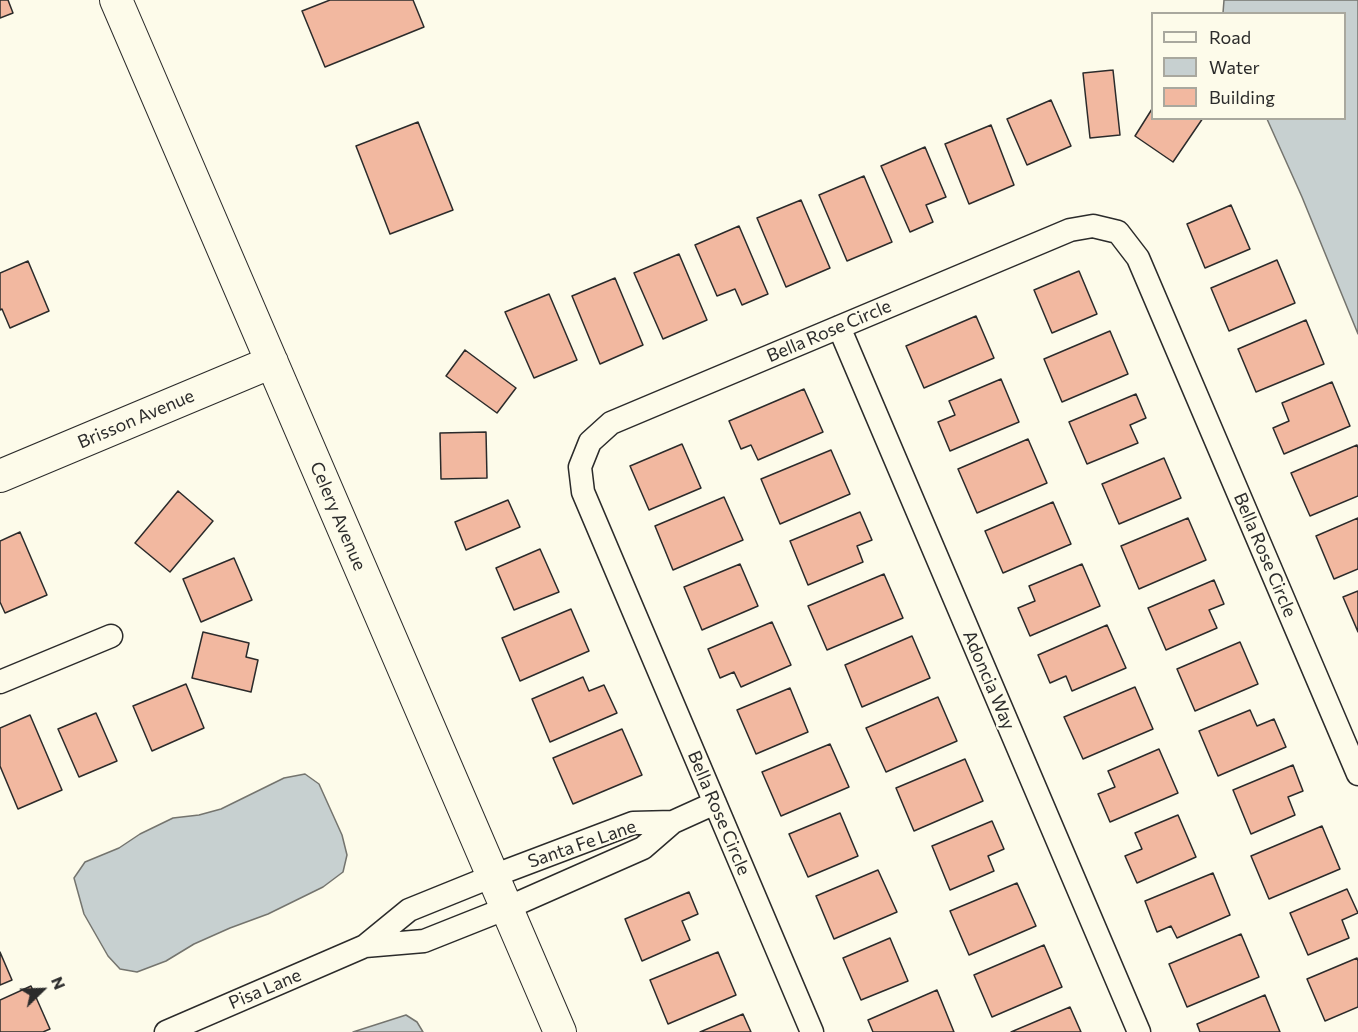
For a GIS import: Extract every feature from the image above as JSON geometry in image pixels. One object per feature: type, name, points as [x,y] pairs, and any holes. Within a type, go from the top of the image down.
[{"type":"main road","name":"Celery Avenue","points":[[116,0],[560,1032]]},
{"type":"main road","name":"Brisson Avenue","points":[[0,476],[272,362]]},
{"type":"street","name":"Bella Rose Circle","points":[[812,1032],[583,492],[580,467],[590,441],[611,423],[1070,230],[1093,226],[1118,232],[1138,258],[1358,774]]},
{"type":"street","name":"Adoncia Way","points":[[839,327],[1139,1032]]},
{"type":"street","points":[[0,682],[111,636]]},
{"type":"street","name":"Santa Fe Lane","points":[[507,908],[643,848],[673,822],[715,803]]},
{"type":"street","name":"Santa Fe Lane","points":[[493,876],[633,824],[673,822]]},
{"type":"street","name":"Pisa Lane","points":[[166,1032],[365,946],[409,910],[493,876]]},
{"type":"street","name":"Pisa Lane","points":[[365,946],[424,942],[507,908]]},
{"type":"water","points":[[1224,0],[1358,0],[1358,334],[1302,197],[1267,120],[1346,120],[1346,12],[1223,12]]},
{"type":"water","points":[[305,774],[319,784],[342,835],[347,855],[343,872],[323,887],[268,914],[194,944],[166,961],[137,972],[120,969],[108,956],[84,914],[74,878],[85,862],[119,848],[140,834],[173,818],[199,815],[221,809],[284,778]]},
{"type":"water","points":[[406,1015],[417,1022],[423,1032],[353,1032]]},
{"type":"building","points":[[0,0],[8,0],[13,13],[0,18]]},
{"type":"building","points":[[330,0],[413,0],[424,27],[325,67],[302,11]]},
{"type":"building","points":[[1113,70],[1120,135],[1090,138],[1083,73]]},
{"type":"building","points":[[1051,100],[1071,146],[1027,165],[1007,119]]},
{"type":"building","points":[[1151,111],[1151,120],[1202,120],[1173,162],[1135,136]]},
{"type":"building","points":[[418,122],[453,210],[390,234],[356,146]]},
{"type":"building","points":[[991,125],[1014,185],[969,204],[945,144]]},
{"type":"building","points":[[925,147],[946,197],[926,205],[933,222],[910,232],[881,166]]},
{"type":"building","points":[[864,176],[892,242],[847,261],[819,195]]},
{"type":"building","points":[[801,200],[830,268],[786,287],[757,218]]},
{"type":"building","points":[[1231,205],[1250,249],[1205,268],[1187,224]]},
{"type":"building","points":[[739,226],[768,294],[742,305],[735,289],[717,296],[695,245]]},
{"type":"building","points":[[679,254],[707,320],[663,339],[634,273]]},
{"type":"building","points":[[1277,260],[1295,303],[1229,331],[1211,288]]},
{"type":"building","points":[[28,261],[49,311],[10,328],[2,309],[0,310],[0,273]]},
{"type":"building","points":[[1079,271],[1097,314],[1052,333],[1034,290]]},
{"type":"building","points":[[615,278],[643,345],[600,364],[572,296]]},
{"type":"building","points":[[549,294],[577,360],[534,378],[505,312]]},
{"type":"building","points":[[976,316],[994,358],[924,388],[906,346]]},
{"type":"building","points":[[1306,320],[1324,364],[1256,392],[1238,349]]},
{"type":"building","points":[[1110,331],[1128,374],[1062,402],[1044,359]]},
{"type":"building","points":[[465,350],[516,388],[497,413],[446,376]]},
{"type":"building","points":[[1001,379],[1019,422],[950,451],[938,422],[955,415],[949,401]]},
{"type":"building","points":[[1332,382],[1350,426],[1284,454],[1273,428],[1289,421],[1282,403]]},
{"type":"building","points":[[804,389],[823,432],[758,460],[751,445],[741,449],[729,421]]},
{"type":"building","points":[[1136,394],[1146,418],[1130,425],[1138,443],[1087,464],[1069,422]]},
{"type":"building","points":[[486,432],[487,478],[441,479],[440,433]]},
{"type":"building","points":[[1028,439],[1047,483],[977,513],[958,469]]},
{"type":"building","points":[[682,444],[701,488],[649,510],[630,466]]},
{"type":"building","points":[[1357,445],[1358,496],[1310,516],[1291,473]]},
{"type":"building","points":[[831,450],[850,494],[780,524],[761,479]]},
{"type":"building","points":[[1164,458],[1181,498],[1119,524],[1102,484]]},
{"type":"building","points":[[178,491],[213,521],[170,572],[135,543]]},
{"type":"building","points":[[724,497],[743,540],[673,570],[655,526]]},
{"type":"building","points":[[508,500],[520,527],[466,550],[455,522]]},
{"type":"building","points":[[1053,502],[1071,544],[1003,573],[985,531]]},
{"type":"building","points":[[860,512],[872,540],[857,546],[863,562],[808,585],[790,541]]},
{"type":"building","points":[[1188,518],[1206,560],[1139,589],[1121,546]]},
{"type":"building","points":[[1358,518],[1358,569],[1334,579],[1316,536]]},
{"type":"building","points":[[20,532],[47,595],[5,613],[0,602],[0,541]]},
{"type":"building","points":[[540,549],[559,592],[514,610],[496,568]]},
{"type":"building","points":[[234,558],[252,600],[201,622],[183,579]]},
{"type":"building","points":[[740,564],[758,606],[702,630],[684,587]]},
{"type":"building","points":[[1082,564],[1100,606],[1030,636],[1018,608],[1035,601],[1029,586]]},
{"type":"building","points":[[884,574],[903,618],[827,650],[808,606]]},
{"type":"building","points":[[1214,580],[1224,604],[1209,610],[1217,628],[1166,650],[1148,608]]},
{"type":"building","points":[[1358,591],[1358,632],[1343,597]]},
{"type":"building","points":[[571,609],[589,651],[520,681],[502,638]]},
{"type":"building","points":[[772,622],[791,665],[741,687],[734,672],[720,678],[708,649]]},
{"type":"building","points":[[1107,625],[1126,668],[1072,691],[1066,676],[1050,683],[1038,655]]},
{"type":"building","points":[[203,632],[249,643],[246,657],[258,660],[251,692],[192,678]]},
{"type":"building","points":[[912,636],[930,678],[862,707],[845,665]]},
{"type":"building","points":[[1240,642],[1258,684],[1195,711],[1177,669]]},
{"type":"building","points":[[583,677],[589,691],[604,685],[617,713],[550,742],[532,699]]},
{"type":"building","points":[[186,684],[204,728],[152,751],[133,706]]},
{"type":"building","points":[[1135,687],[1153,729],[1083,759],[1064,717]]},
{"type":"building","points":[[790,688],[808,732],[756,754],[737,710]]},
{"type":"building","points":[[938,697],[957,741],[886,772],[866,728]]},
{"type":"building","points":[[1250,710],[1257,726],[1274,719],[1286,747],[1218,776],[1199,731]]},
{"type":"building","points":[[96,713],[117,761],[79,777],[58,729]]},
{"type":"building","points":[[30,715],[62,790],[18,809],[0,766],[0,728]]},
{"type":"building","points":[[622,729],[642,775],[573,804],[553,758]]},
{"type":"building","points":[[830,744],[849,787],[781,816],[762,772]]},
{"type":"building","points":[[1159,749],[1178,793],[1110,822],[1098,794],[1115,787],[1108,771]]},
{"type":"building","points":[[965,759],[983,801],[914,831],[896,788]]},
{"type":"building","points":[[1293,765],[1303,791],[1288,797],[1295,815],[1251,834],[1233,790]]},
{"type":"building","points":[[840,813],[858,856],[808,877],[789,834]]},
{"type":"building","points":[[1178,815],[1196,857],[1137,883],[1125,856],[1142,849],[1135,833]]},
{"type":"building","points":[[992,821],[1004,849],[988,856],[994,871],[950,890],[932,846]]},
{"type":"building","points":[[1322,826],[1340,869],[1269,899],[1251,856]]},
{"type":"building","points":[[878,870],[897,912],[834,939],[816,896]]},
{"type":"building","points":[[1213,873],[1230,915],[1177,938],[1171,926],[1157,932],[1145,901]]},
{"type":"building","points":[[1017,883],[1036,926],[969,955],[950,911]]},
{"type":"building","points":[[1347,889],[1358,913],[1342,920],[1349,938],[1308,955],[1290,913]]},
{"type":"building","points":[[689,892],[698,914],[682,921],[690,940],[642,961],[625,919]]},
{"type":"building","points":[[1241,934],[1259,977],[1187,1007],[1169,964]]},
{"type":"building","points":[[890,938],[908,981],[861,1000],[843,958]]},
{"type":"building","points":[[1044,945],[1062,987],[992,1017],[974,975]]},
{"type":"building","points":[[0,952],[12,980],[0,985]]},
{"type":"building","points":[[718,952],[736,995],[668,1024],[650,980]]},
{"type":"building","points":[[1357,958],[1358,1007],[1325,1021],[1307,979]]},
{"type":"building","points":[[31,986],[50,1029],[43,1032],[0,1032],[0,1000]]},
{"type":"building","points":[[937,990],[954,1032],[873,1032],[868,1020]]},
{"type":"building","points":[[1265,995],[1280,1032],[1200,1032],[1197,1024]]},
{"type":"building","points":[[1070,1007],[1081,1032],[1011,1032]]},
{"type":"building","points":[[743,1014],[751,1032],[700,1032]]}]
